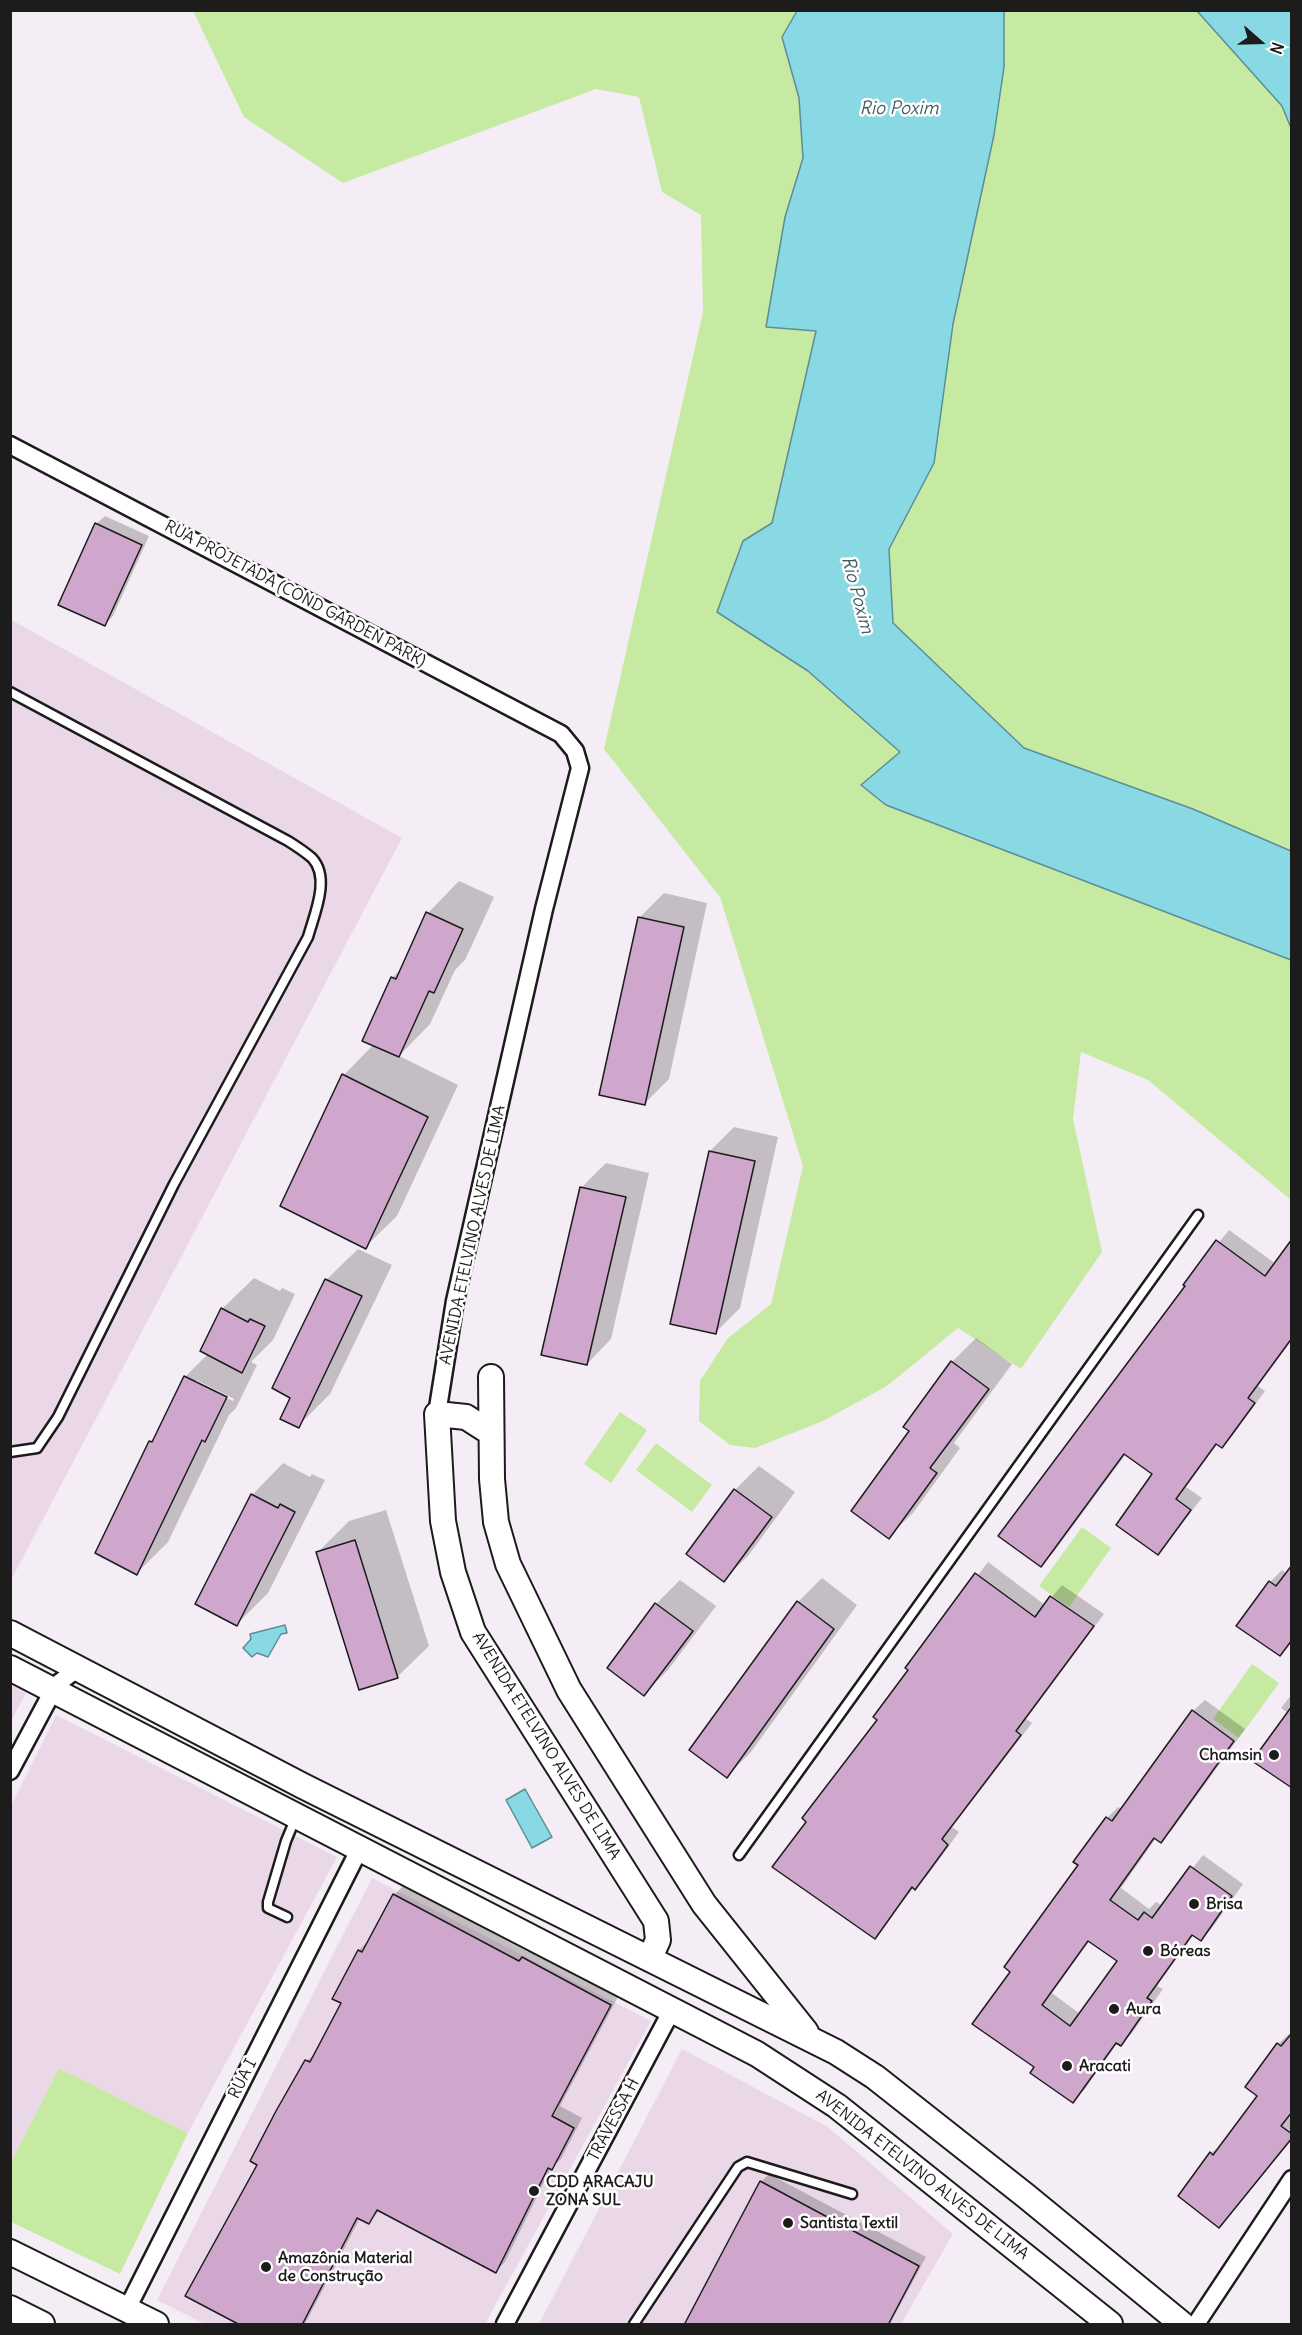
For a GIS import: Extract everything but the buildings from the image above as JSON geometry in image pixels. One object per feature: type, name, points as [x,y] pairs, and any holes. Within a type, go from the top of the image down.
[{"type":"main road","points":[[491,1377],[491,1433],[496,1522],[508,1564],[569,1690],[704,1904],[810,2036]]},
{"type":"main road","points":[[437,1414],[466,1417],[491,1433]]},
{"type":"main road","name":"AVENIDA ETELVINO ALVES DE LIMA","points":[[437,1414],[442,1521],[453,1572],[473,1632],[656,1921],[658,1940],[650,1958]]},
{"type":"main road","points":[[10,1633],[303,1786],[810,2036],[874,2077],[1069,2230],[1182,2325]]},
{"type":"main road","name":"AVENIDA ETELVINO ALVES DE LIMA","points":[[10,1668],[757,2054],[837,2106],[1110,2325]]},
{"type":"main road","points":[[10,2252],[156,2325]]},
{"type":"main road","points":[[10,2308],[42,2325]]},
{"type":"street","name":"RUA PROJETADA (COND GARDEN PARK)","points":[[10,445],[561,734],[575,751]]},
{"type":"street","name":"AVENIDA ETELVINO ALVES DE LIMA","points":[[437,1414],[455,1301],[542,921],[580,768],[575,751]]},
{"type":"street","points":[[10,1771],[53,1690],[61,1680],[77,1669]]},
{"type":"street","name":"RUA I","points":[[127,2309],[359,1850]]},
{"type":"street","name":"TRAVESSA H","points":[[505,2325],[672,2010]]},
{"type":"street","points":[[1196,2325],[1292,2179]]},
{"type":"lane","points":[[10,692],[288,841],[313,859],[321,874],[319,900],[308,937],[174,1184],[58,1417],[37,1448],[10,1452]]},
{"type":"lane","points":[[739,1855],[1198,1215]]},
{"type":"lane","points":[[287,1917],[268,1908],[268,1902],[286,1841],[296,1817]]},
{"type":"lane","points":[[634,2325],[738,2167],[747,2162],[852,2194]]},
{"type":"shaded area","points":[[10,619],[402,838],[11,1580]]},
{"type":"shaded area","points":[[11,1685],[26,1693],[11,1721]]},
{"type":"shaded area","points":[[56,1715],[337,1857],[188,2133],[59,2068],[11,2162],[10,1808]]},
{"type":"shaded area","points":[[372,1878],[651,2021],[485,2324],[205,2324],[157,2300]]},
{"type":"shaded area","points":[[682,2049],[828,2127],[953,2234],[901,2324],[539,2324]]},
{"type":"green space","points":[[193,11],[1291,11],[1291,1200],[1148,1080],[1081,1052],[1073,1119],[1102,1252],[1021,1369],[958,1328],[887,1386],[823,1421],[755,1448],[730,1445],[699,1421],[700,1381],[728,1338],[771,1304],[803,1166],[720,897],[604,749],[703,312],[701,215],[662,192],[639,97],[596,89],[343,183],[244,117]]},
{"type":"green space","points":[[620,1412],[647,1430],[611,1483],[584,1464]]},
{"type":"green space","points":[[656,1443],[712,1485],[692,1512],[636,1470]]},
{"type":"green space","points":[[1082,1527],[1111,1548],[1069,1607],[1039,1586]]},
{"type":"green space","points":[[1252,1664],[1279,1683],[1239,1738],[1213,1719]]},
{"type":"green space","points":[[59,2068],[188,2133],[120,2274],[11,2222],[11,2162]]},
{"type":"water","name":"Rio Poxim","points":[[797,11],[1004,11],[1004,67],[994,135],[953,324],[934,463],[889,549],[893,623],[1024,748],[1193,809],[1291,851],[1291,960],[886,805],[861,785],[900,752],[808,671],[717,612],[743,541],[772,523],[816,331],[766,327],[785,217],[803,158],[799,98],[782,37]]},
{"type":"water","points":[[1197,11],[1291,11],[1291,128],[1282,106]]},
{"type":"water","points":[[285,1625],[287,1633],[281,1634],[268,1657],[257,1653],[252,1657],[243,1648],[251,1639],[250,1634]]},
{"type":"water","points":[[525,1789],[552,1837],[532,1848],[506,1800]]},
{"type":"place","name":"Chamsin","points":[[1274,1755]]},
{"type":"place","name":"Brisa","points":[[1194,1904]]},
{"type":"place","name":"Bóreas","points":[[1148,1951]]},
{"type":"place","name":"Aura","points":[[1114,2009]]},
{"type":"place","name":"Aracati","points":[[1067,2066]]},
{"type":"place","name":"CDD ARACAJU ZONA SUL","points":[[534,2191]]},
{"type":"place","name":"Santista Textil","points":[[788,2223]]},
{"type":"place","name":"Amazônia Material de Construção","points":[[266,2267]]}]
